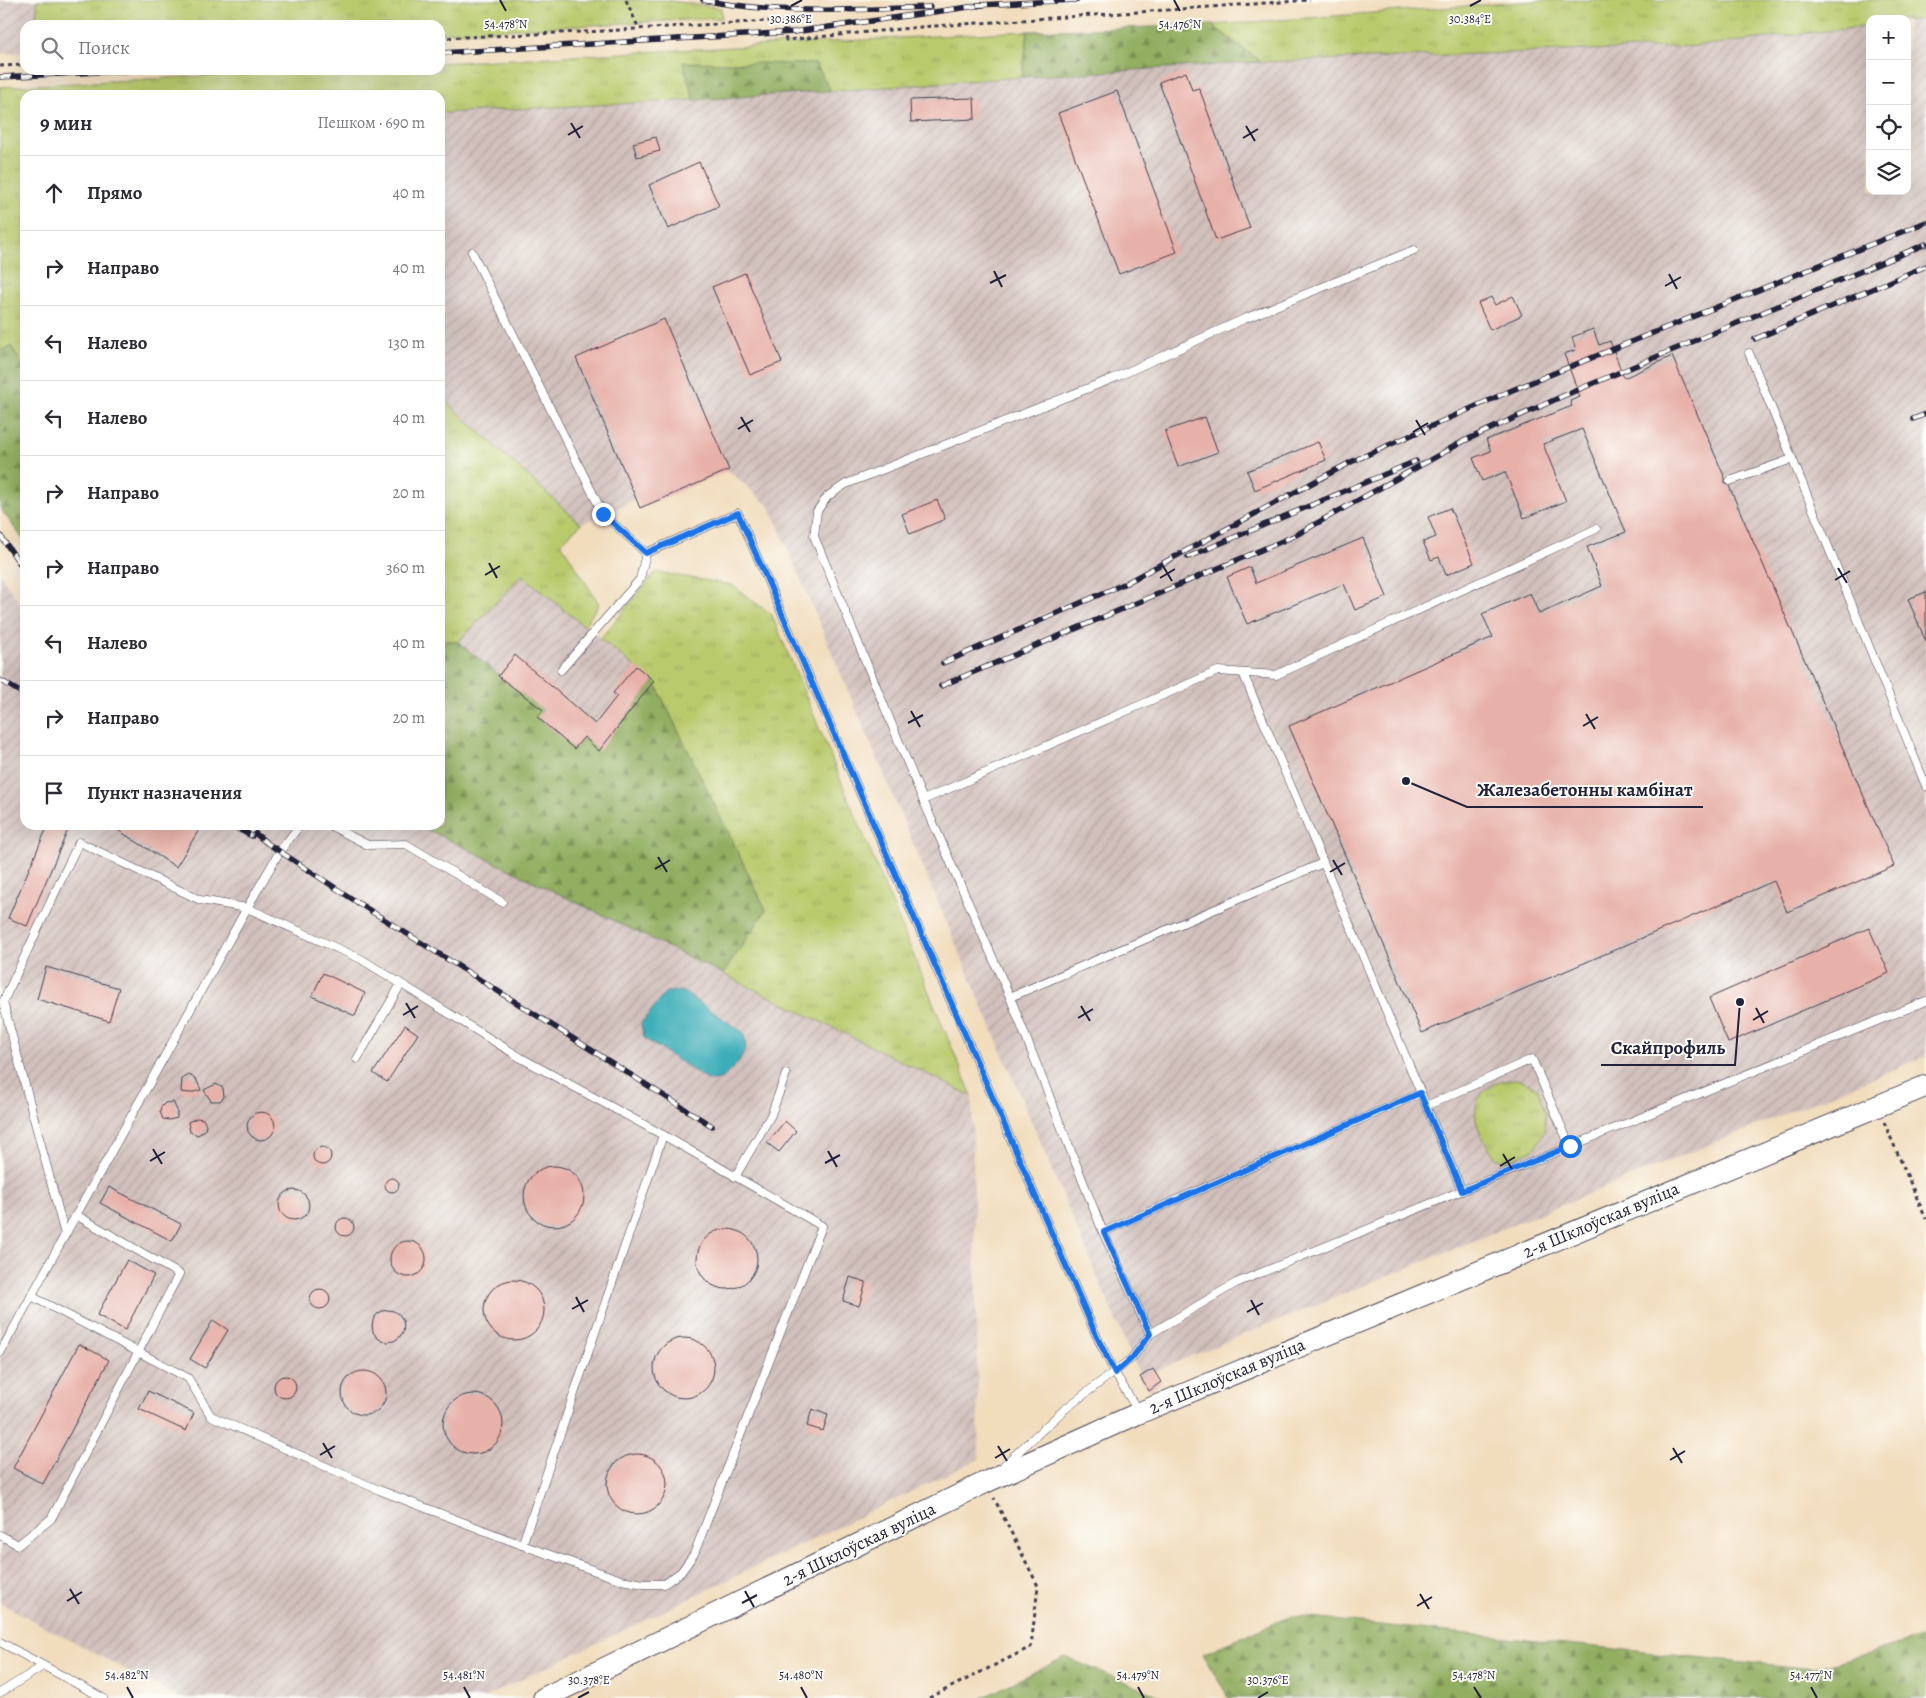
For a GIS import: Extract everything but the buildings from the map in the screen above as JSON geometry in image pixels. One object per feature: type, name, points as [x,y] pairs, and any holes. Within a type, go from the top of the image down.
[{"type":"street","name":"2-я Шклоўская вуліца","points":[[544,1698],[986,1482],[1139,1413],[1926,1086]]},
{"type":"lane","points":[[1150,1334],[1104,1232],[1010,997],[922,800],[814,536],[817,511],[828,496],[846,484],[1114,378],[1244,319],[1414,250]]},
{"type":"lane","points":[[472,252],[603,514],[646,553]]},
{"type":"lane","points":[[1749,353],[1926,786]]},
{"type":"lane","points":[[1730,481],[1792,459]]},
{"type":"lane","points":[[646,553],[738,513],[1096,1335],[1115,1373],[1139,1413]]},
{"type":"lane","points":[[922,800],[1218,670],[1276,675],[1596,529]]},
{"type":"lane","points":[[561,670],[640,579],[646,553]]},
{"type":"lane","points":[[1243,673],[1462,1191]]},
{"type":"lane","points":[[0,1352],[247,908],[280,851],[296,830]]},
{"type":"lane","points":[[339,830],[368,845],[406,844],[502,902]]},
{"type":"lane","points":[[31,1296],[188,1378],[210,1416],[379,1490],[522,1545],[621,1580],[644,1584],[664,1584],[681,1572],[694,1554],[822,1226],[663,1135],[521,1058],[361,959],[247,908],[200,900],[79,842],[3,1002],[65,1235]]},
{"type":"lane","points":[[1010,997],[1323,863]]},
{"type":"lane","points":[[357,1059],[401,984]]},
{"type":"lane","points":[[986,1482],[1065,1409],[1115,1373],[1132,1358],[1150,1334],[1236,1283],[1926,1001]]},
{"type":"lane","points":[[1426,1106],[1532,1060],[1570,1146]]},
{"type":"lane","points":[[735,1177],[771,1115],[786,1074]]},
{"type":"lane","points":[[1104,1232],[1420,1093]]},
{"type":"lane","points":[[522,1545],[663,1135]]},
{"type":"lane","points":[[0,1535],[18,1545],[51,1519],[179,1274],[76,1216]]},
{"type":"lane","points":[[0,1642],[103,1698]]},
{"type":"lane","points":[[0,1693],[43,1666]]},
{"type":"path","points":[[626,0],[640,29]]},
{"type":"path","points":[[445,38],[640,29],[782,20],[786,40],[930,26],[1310,0]]},
{"type":"path","points":[[0,66],[20,64]]},
{"type":"path","points":[[1876,1106],[1926,1219]]},
{"type":"path","points":[[929,1698],[1032,1647],[1038,1586],[986,1482]]},
{"type":"shaded area","points":[[0,0],[37,0],[36,20],[20,20],[20,52],[0,54]]},
{"type":"shaded area","points":[[1926,19],[1926,1056],[1140,1377],[770,507],[728,470],[637,499],[581,524],[445,401],[445,113],[703,100],[1195,64],[1698,46],[1866,26],[1866,195],[1911,195],[1911,21]]},
{"type":"shaded area","points":[[0,574],[20,604],[20,830],[428,830],[972,1096],[979,1459],[483,1698],[179,1698],[0,1603]]},
{"type":"shaded area","points":[[522,575],[654,681],[631,708],[574,749],[537,717],[542,711],[458,642]]},
{"type":"green space","points":[[37,0],[665,0],[721,8],[722,18],[445,33],[445,20],[36,20]]},
{"type":"green space","points":[[1549,0],[1926,0],[1926,19],[1911,21],[1911,15],[1866,15],[1866,26],[1698,46],[1261,62],[1212,25]]},
{"type":"green space","points":[[1212,25],[1261,62],[1022,77],[1028,31]]},
{"type":"green space","points":[[1028,31],[1022,77],[831,91],[816,64],[683,63],[694,100],[445,113],[445,90],[20,90],[20,362],[12,347],[0,350],[0,87],[223,75],[445,75],[445,63]]},
{"type":"green space","points":[[683,62],[816,64],[831,91],[694,100]]},
{"type":"green space","points":[[12,347],[20,362],[20,535],[0,508],[0,350]]},
{"type":"green space","points":[[445,401],[581,524],[561,543],[599,604],[584,626],[522,575],[458,642],[445,641]]},
{"type":"green space","points":[[656,572],[732,585],[772,615],[972,1096],[723,974],[766,910],[654,682],[600,639]]},
{"type":"green space","points":[[445,641],[458,642],[543,710],[537,717],[574,749],[584,737],[599,750],[654,681],[766,910],[723,974],[428,830],[445,830]]},
{"type":"green space","points":[[1516,1079],[1538,1089],[1546,1115],[1544,1132],[1535,1149],[1506,1161],[1496,1159],[1480,1133],[1477,1124],[1476,1105],[1484,1091],[1490,1086]]},
{"type":"green space","points":[[1291,1616],[1813,1669],[1926,1636],[1926,1698],[1229,1698],[1202,1654]]},
{"type":"green space","points":[[1065,1657],[1164,1698],[982,1698]]},
{"type":"water","points":[[682,991],[744,1033],[746,1048],[737,1064],[723,1078],[709,1081],[644,1038],[641,1024],[666,992]]},
{"type":"railway","points":[[703,0],[731,5],[788,10],[930,7]]},
{"type":"railway","points":[[977,5],[1077,0]]},
{"type":"railway","points":[[445,53],[794,32],[983,5]]},
{"type":"railway","points":[[0,77],[40,75]]},
{"type":"railway","points":[[943,663],[1126,583],[1351,462],[1510,391],[1926,222]]},
{"type":"railway","points":[[941,686],[1294,536],[1464,441],[1563,396],[1926,244]]},
{"type":"railway","points":[[1755,339],[1926,266]]},
{"type":"railway","points":[[1913,419],[1926,414]]},
{"type":"railway","points":[[1188,557],[1416,461]]},
{"type":"railway","points":[[0,535],[20,564]]},
{"type":"railway","points":[[0,680],[20,692]]},
{"type":"railway","points":[[240,830],[252,836]]},
{"type":"railway","points":[[251,830],[267,843],[363,906],[712,1126]]},
{"type":"place","name":"Жалезабетонны камбінат","points":[[1406,781]]},
{"type":"place","name":"Скайпрофиль","points":[[1740,1002]]},
{"type":"route","points":[[603,514],[646,553],[738,513],[1096,1335],[1115,1373],[1132,1358],[1150,1334],[1104,1232],[1420,1093],[1462,1191],[1570,1146]]}]
